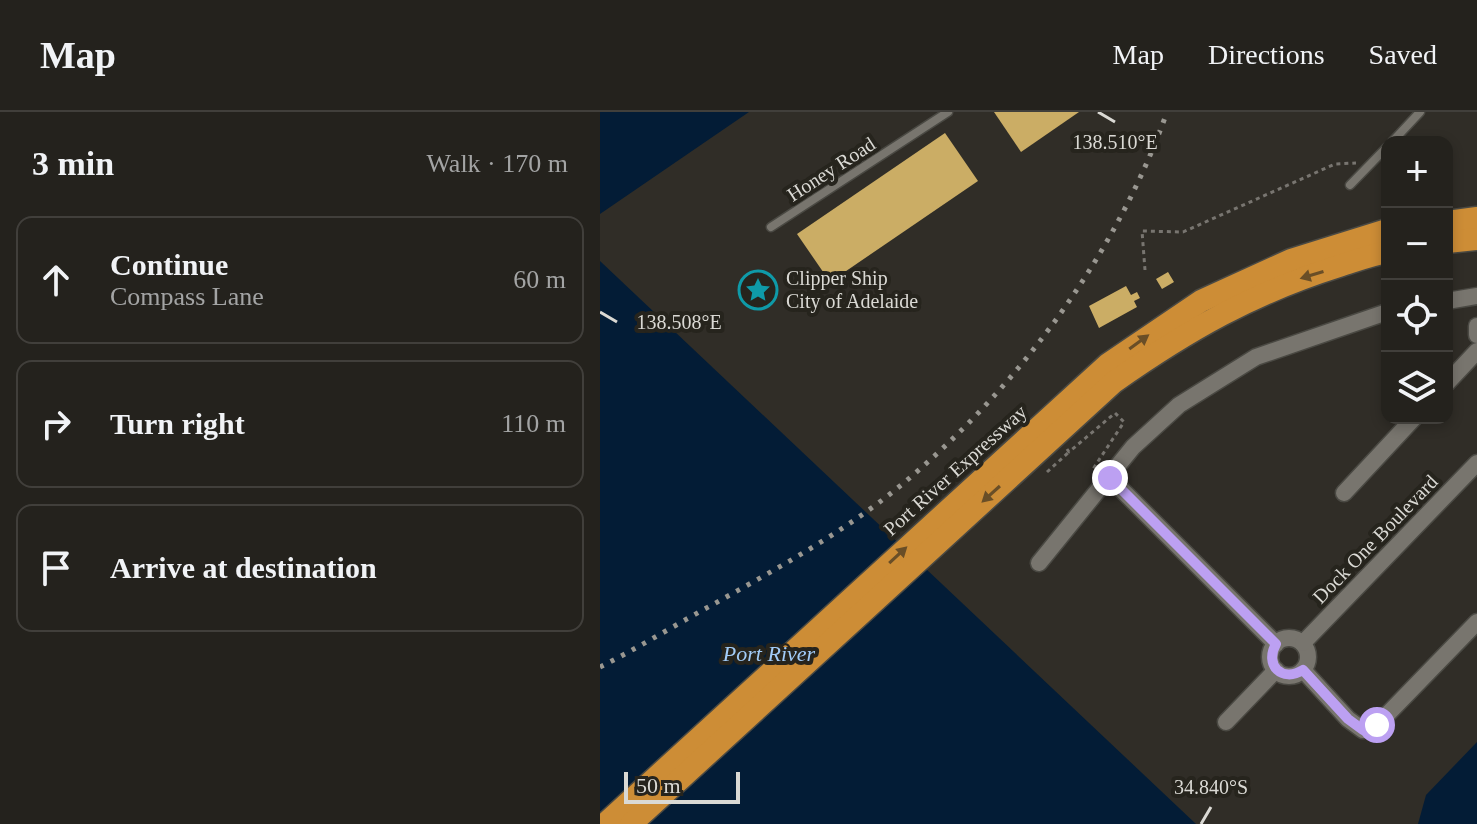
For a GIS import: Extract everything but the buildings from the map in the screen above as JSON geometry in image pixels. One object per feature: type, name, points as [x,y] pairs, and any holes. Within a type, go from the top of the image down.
[{"type":"highway","points":[[1453,221],[1477,218]]},
{"type":"highway","name":"Port River Expressway","points":[[605,824],[1052,442],[1108,364],[1201,301],[1291,260],[1381,232]]},
{"type":"highway","points":[[1453,241],[1477,239]]},
{"type":"highway","name":"Port River Expressway","points":[[631,824],[1052,442],[1114,382],[1213,317],[1298,279],[1381,254]]},
{"type":"street","points":[[1453,300],[1477,296]]},
{"type":"street","points":[[1039,563],[1133,447],[1179,405],[1256,357],[1381,314]]},
{"type":"street","points":[[1477,326],[1477,335]]},
{"type":"street","points":[[1453,377],[1477,351]]},
{"type":"street","points":[[1344,493],[1408,424]]},
{"type":"street","name":"Dock One Boulevard","points":[[1303,643],[1477,463]]},
{"type":"street","points":[[1110,478],[1276,644]]},
{"type":"street","points":[[1303,670],[1348,719],[1363,730],[1377,725],[1477,622]]},
{"type":"street","points":[[1294,638],[1303,643],[1308,652],[1308,661],[1303,670],[1294,675],[1285,675],[1276,670],[1271,662],[1271,652],[1276,644],[1294,638]]},
{"type":"street","points":[[1226,722],[1276,670]]},
{"type":"lane","name":"Honey Road","points":[[771,227],[948,112]]},
{"type":"lane","points":[[1398,136],[1420,112]]},
{"type":"lane","points":[[1350,185],[1381,153]]},
{"type":"path","points":[[1145,270],[1142,231],[1183,232],[1335,164],[1372,163]]},
{"type":"path","points":[[1047,472],[1115,413],[1124,422],[1092,471]]},
{"type":"path","points":[[1052,442],[1069,452]]},
{"type":"water","points":[[600,112],[749,112],[600,214]]},
{"type":"water","name":"Port River","points":[[600,261],[1196,824],[600,824]]},
{"type":"water","points":[[1477,742],[1477,824],[1418,824],[1426,795]]},
{"type":"railway","points":[[600,667],[837,532],[884,499],[948,443],[988,403],[1025,359],[1093,265],[1121,216],[1167,112]]},
{"type":"place","name":"Clipper Ship City of Adelaide","points":[[758,290]]},
{"type":"route","points":[[1110,478],[1276,644],[1271,652],[1271,662],[1276,670],[1285,675],[1294,675],[1303,670],[1348,719],[1363,730],[1377,725]]}]
